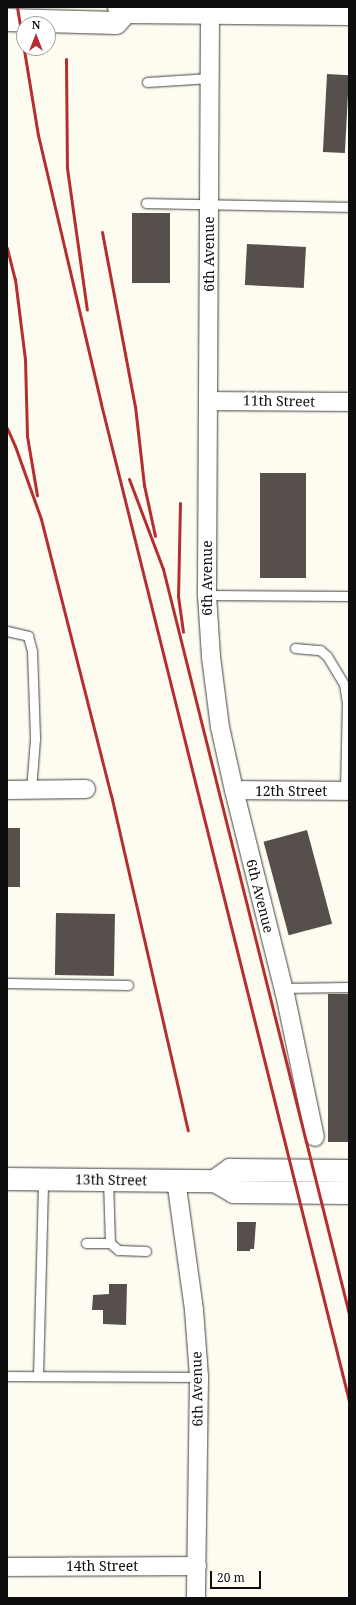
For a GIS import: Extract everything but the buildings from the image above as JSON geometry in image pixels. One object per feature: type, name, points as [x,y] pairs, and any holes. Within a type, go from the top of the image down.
[{"type":"street","points":[[7,20],[116,23],[123,9],[349,14]]},
{"type":"street","name":"6th Avenue","points":[[210,10],[206,595],[215,695],[234,790],[283,988],[315,1137]]},
{"type":"street","name":"11th Street","points":[[208,401],[349,402]]},
{"type":"street","points":[[7,790],[86,790]]},
{"type":"street","name":"12th Street","points":[[234,790],[347,791]]},
{"type":"street","points":[[215,1181],[230,1170],[349,1171]]},
{"type":"street","name":"13th Street","points":[[7,1179],[215,1181],[234,1192],[349,1193]]},
{"type":"street","name":"6th Avenue","points":[[176,1180],[194,1310],[199,1377],[196,1598]]},
{"type":"street","name":"14th Street","points":[[7,1567],[197,1566]]},
{"type":"lane","points":[[147,82],[210,78]]},
{"type":"lane","points":[[146,203],[349,206]]},
{"type":"lane","points":[[206,595],[349,596]]},
{"type":"lane","points":[[7,631],[28,636],[32,651],[35,739],[31,790]]},
{"type":"lane","points":[[295,648],[320,650],[327,656],[344,684],[347,702],[347,791]]},
{"type":"lane","points":[[7,983],[128,985]]},
{"type":"lane","points":[[283,988],[349,987]]},
{"type":"lane","points":[[38,1376],[43,1179]]},
{"type":"lane","points":[[108,1180],[110,1243]]},
{"type":"lane","points":[[86,1243],[110,1243],[118,1250],[146,1252]]},
{"type":"lane","points":[[7,1376],[199,1377]]},
{"type":"railway","points":[[17,7],[38,135],[101,404],[349,1401]]},
{"type":"railway","points":[[66,59],[67,168],[87,310]]},
{"type":"railway","points":[[102,232],[135,406],[144,485],[155,536]]},
{"type":"railway","points":[[7,248],[15,279],[25,359],[27,436],[37,495]]},
{"type":"railway","points":[[7,428],[41,519],[111,795],[188,1130]]},
{"type":"railway","points":[[129,479],[163,569],[349,1314]]},
{"type":"railway","points":[[180,503],[178,596],[183,632]]}]
